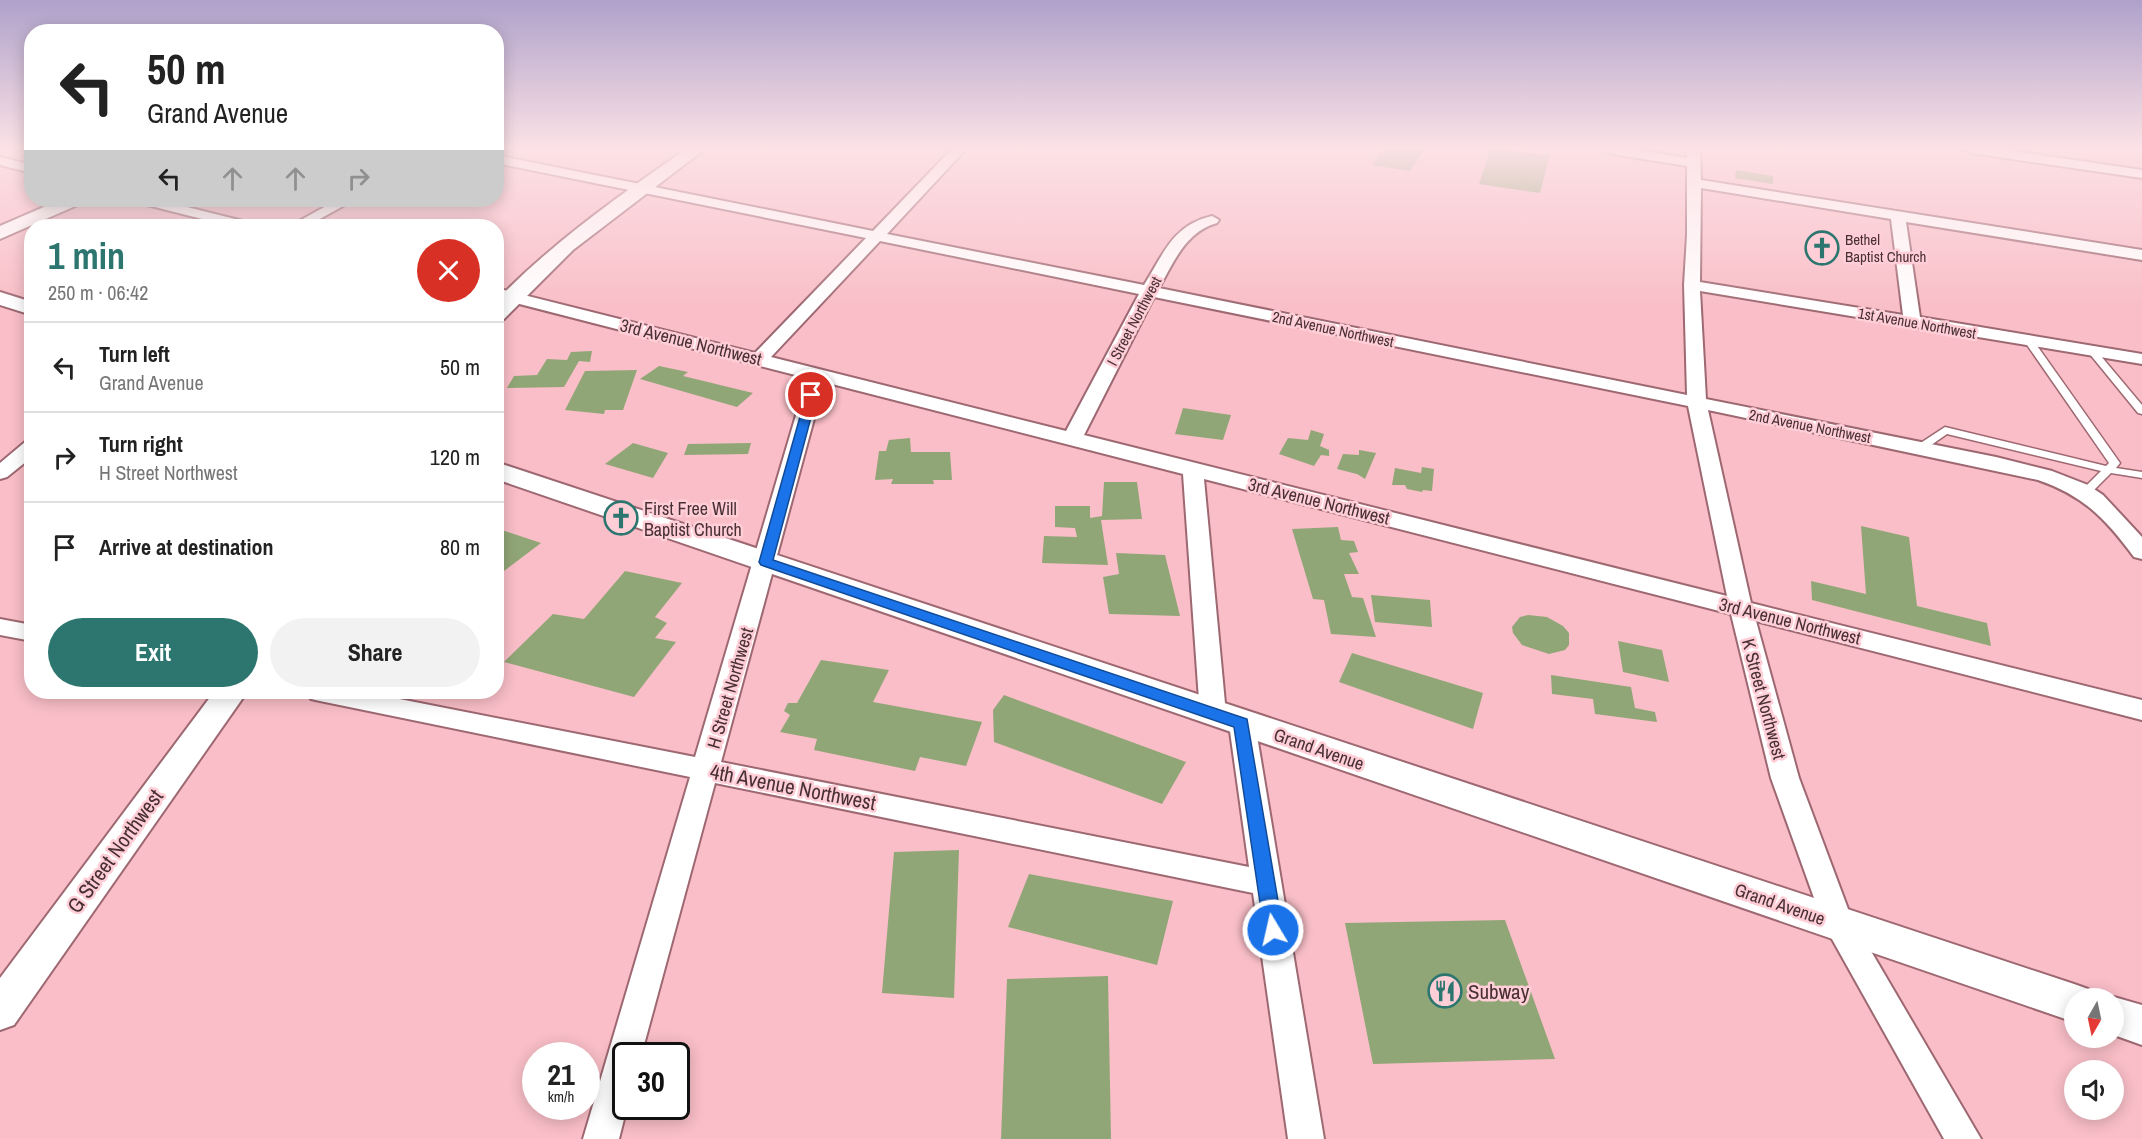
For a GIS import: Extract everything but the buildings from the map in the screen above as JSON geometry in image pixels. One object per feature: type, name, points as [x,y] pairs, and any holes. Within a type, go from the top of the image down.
[{"type":"street","points":[[504,295],[623,202]]},
{"type":"street","name":"2nd Avenue Northwest","points":[[706,202],[2049,476],[2087,491],[2122,524],[2142,552]]},
{"type":"street","points":[[759,359],[909,202]]},
{"type":"street","name":"K Street Northwest","points":[[1694,202],[1692,285],[1697,404],[1741,608],[1785,778],[1838,923],[1963,1139]]},
{"type":"street","points":[[1842,202],[1898,216],[2142,255]]},
{"type":"street","points":[[32,219],[59,207]]},
{"type":"street","points":[[171,207],[219,219]]},
{"type":"street","points":[[310,219],[334,207]]},
{"type":"street","points":[[1898,216],[1912,322]]},
{"type":"street","name":"I Street Northwest","points":[[1072,439],[1149,291],[1182,236],[1197,224],[1212,220]]},
{"type":"street","points":[[0,233],[24,222]]},
{"type":"street","name":"1st Avenue Northwest","points":[[1692,285],[2142,359]]},
{"type":"street","name":"3rd Avenue Northwest","points":[[504,295],[2142,710]]},
{"type":"street","points":[[0,298],[24,306]]},
{"type":"street","name":"H Street Northwest","points":[[601,1139],[766,562],[817,374]]},
{"type":"street","points":[[0,473],[24,453]]},
{"type":"street","points":[[1193,470],[1228,719],[1266,883],[1305,1139]]},
{"type":"street","name":"Grand Avenue","points":[[504,473],[1228,719],[2064,999]]},
{"type":"street","points":[[0,627],[24,632]]},
{"type":"street","name":"G Street Northwest","points":[[0,1011],[226,699]]},
{"type":"street","name":"4th Avenue Northwest","points":[[355,699],[1266,883]]},
{"type":"street","points":[[2124,1019],[2142,1025]]},
{"type":"lane","points":[[2030,342],[2115,463],[2087,491]]},
{"type":"lane","points":[[2091,351],[2142,411]]},
{"type":"lane","points":[[1920,448],[1945,430],[2109,470],[2142,475]]},
{"type":"place","name":"Bethel Baptist Church","points":[[1822,248]]},
{"type":"place","name":"First Free Will Baptist Church","points":[[621,518]]},
{"type":"place","name":"Subway","points":[[1445,991]]},
{"type":"route","points":[[811,395],[766,562],[1242,724],[1273,930]]}]
